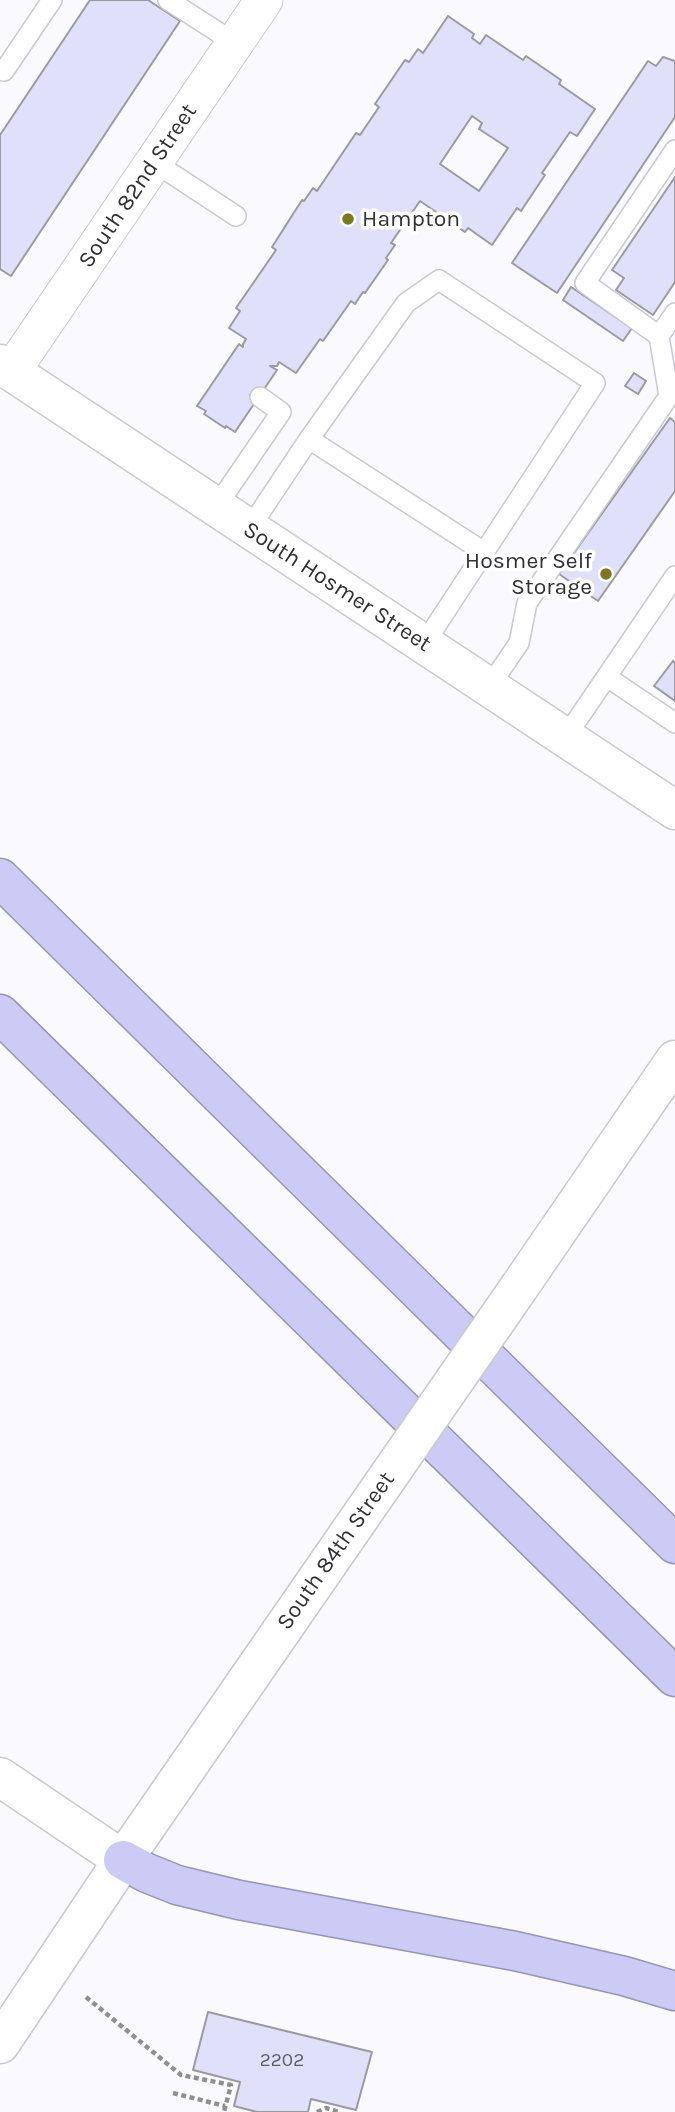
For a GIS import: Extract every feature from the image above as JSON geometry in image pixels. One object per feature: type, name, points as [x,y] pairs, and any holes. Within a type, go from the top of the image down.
[{"type":"highway","points":[[0,878],[675,1544]]},
{"type":"highway","points":[[0,1014],[675,1677]]},
{"type":"highway","points":[[123,1860],[177,1885],[227,1897],[515,1951],[624,1976],[675,1992]]},
{"type":"main road","name":"South Hosmer Street","points":[[6,368],[675,810]]},
{"type":"main road","name":"South 84th Street","points":[[0,2044],[123,1860],[675,1060]]},
{"type":"main road","points":[[0,1777],[123,1860]]},
{"type":"street","name":"South 82nd Street","points":[[6,368],[154,162],[264,0]]},
{"type":"lane","points":[[4,71],[52,0]]},
{"type":"lane","points":[[168,0],[235,43]]},
{"type":"lane","points":[[489,687],[519,643],[527,603],[672,398],[659,336],[585,283],[675,150]]},
{"type":"lane","points":[[154,162],[236,216]]},
{"type":"lane","points":[[249,529],[309,439],[407,303],[439,280],[595,383],[424,644]]},
{"type":"lane","points":[[659,336],[675,313]]},
{"type":"lane","points":[[216,507],[281,412],[260,397]]},
{"type":"lane","points":[[309,439],[484,552]]},
{"type":"lane","points":[[565,738],[675,576]]},
{"type":"lane","points":[[607,677],[675,723]]},
{"type":"path","points":[[86,1997],[181,2075],[231,2085],[225,2109],[173,2093]]},
{"type":"path","points":[[176,2081],[181,2075]]},
{"type":"path","points":[[317,2112],[326,2108],[339,2112]]},
{"type":"building","points":[[90,0],[148,0],[180,21],[11,276],[0,269],[0,135]]},
{"type":"building","name":"Hampton","points":[[448,16],[474,34],[472,38],[480,44],[486,35],[523,60],[526,56],[561,80],[559,84],[595,109],[577,136],[570,132],[542,173],[545,175],[521,211],[517,208],[492,245],[468,228],[465,232],[420,201],[391,243],[395,245],[386,258],[388,260],[365,293],[363,292],[355,304],[351,301],[296,373],[279,362],[277,366],[270,366],[277,370],[235,432],[226,426],[225,428],[197,406],[239,344],[243,347],[246,339],[229,328],[240,311],[236,308],[276,250],[272,247],[302,200],[304,201],[313,188],[317,191],[356,133],[360,135],[379,107],[375,104],[405,60],[409,62],[418,49],[423,53]],"holes":[[[472,116],[482,123],[479,129],[508,148],[479,191],[440,164]]]},
{"type":"building","points":[[663,57],[675,61],[675,117],[557,293],[512,263],[648,61],[656,66]]},
{"type":"building","points":[[675,177],[675,282],[653,315],[616,290],[624,278],[612,270]]},
{"type":"building","points":[[571,287],[632,328],[623,341],[563,300]]},
{"type":"building","points":[[634,373],[646,381],[638,394],[625,386]]},
{"type":"building","points":[[670,418],[675,422],[675,491],[598,601],[559,574]]},
{"type":"building","points":[[673,661],[675,663],[675,701],[654,686]]},
{"type":"building","points":[[208,2012],[372,2052],[356,2110],[311,2099],[308,2112],[257,2112],[234,2106],[240,2082],[193,2070]]},
{"type":"place","name":"Hampton","points":[[348,219]]},
{"type":"place","name":"Hosmer Self Storage","points":[[606,574]]}]
